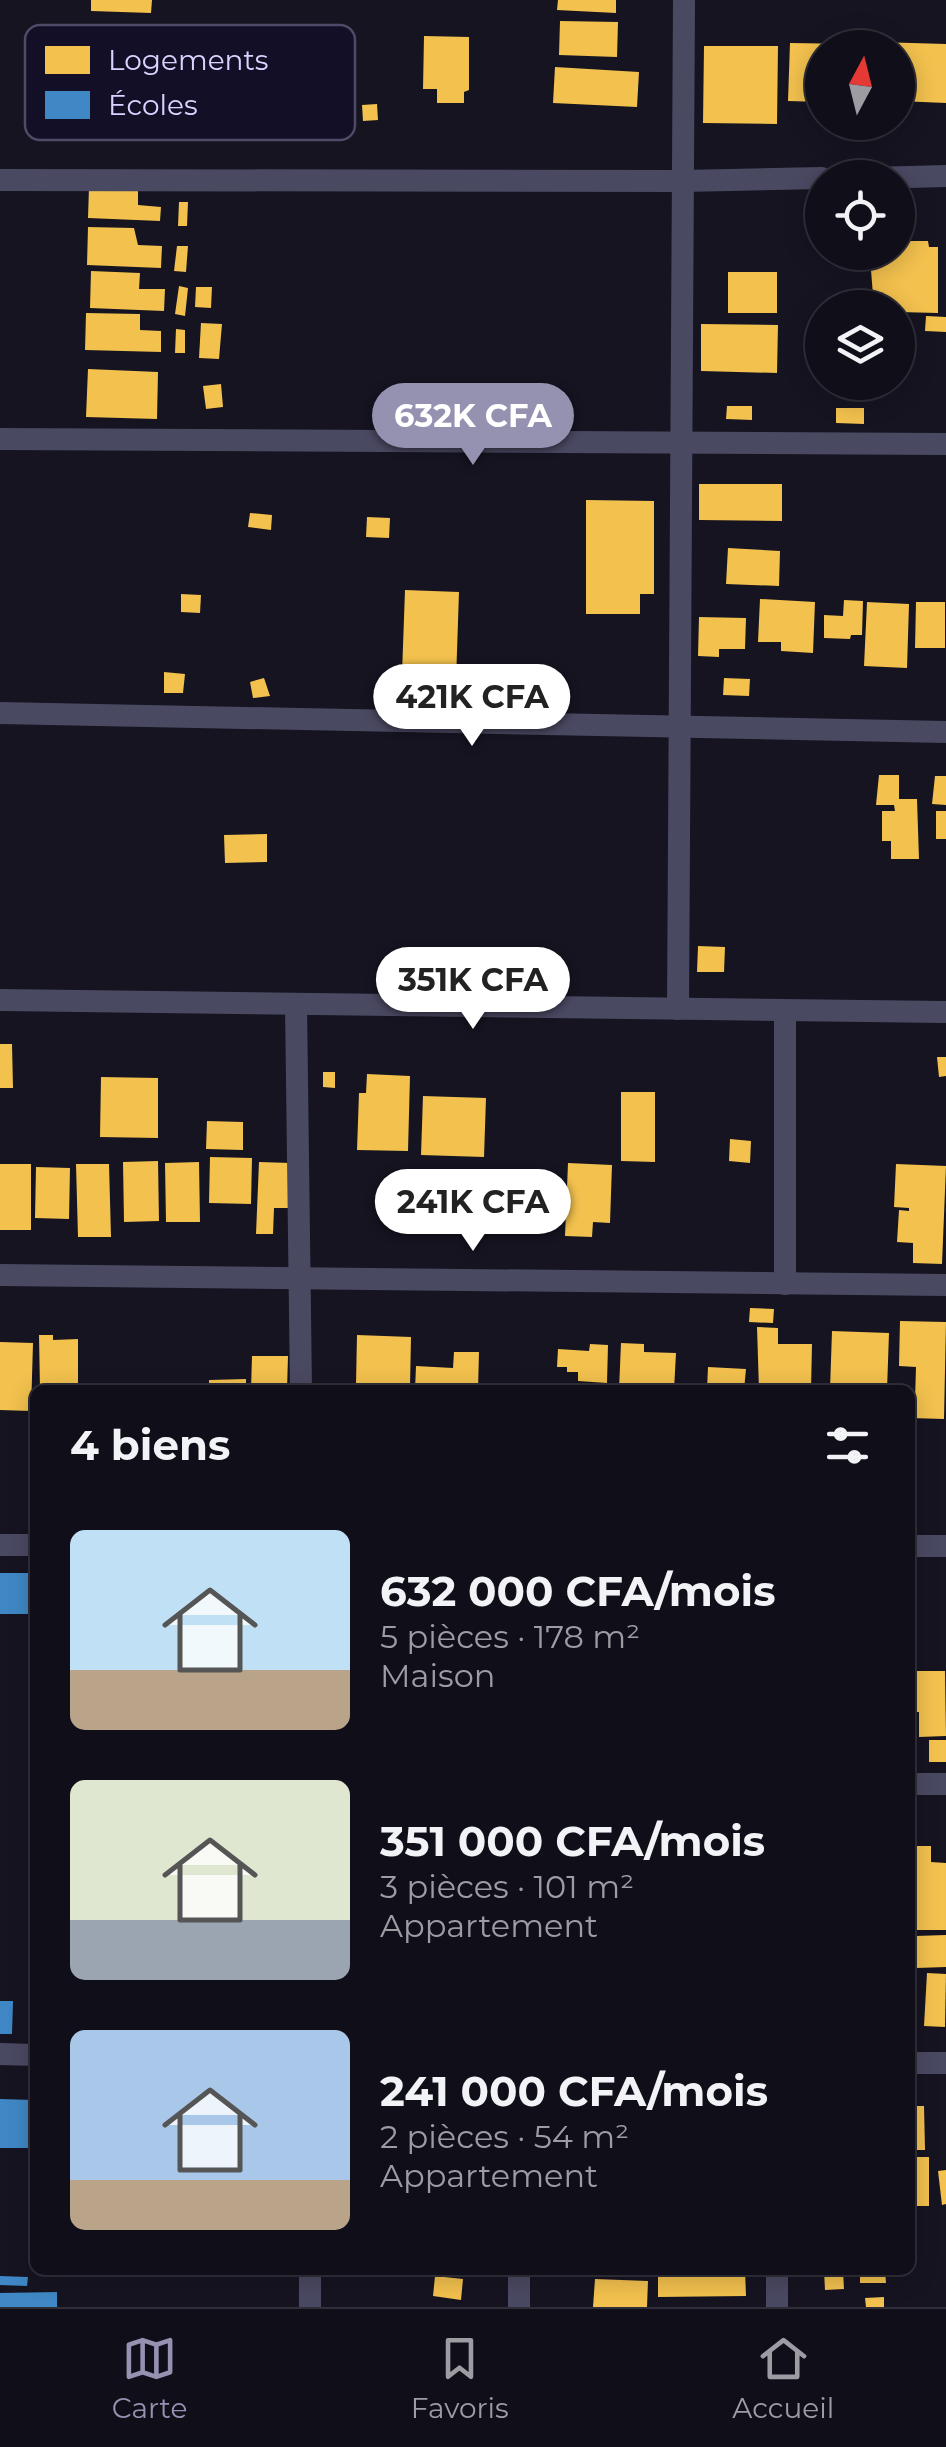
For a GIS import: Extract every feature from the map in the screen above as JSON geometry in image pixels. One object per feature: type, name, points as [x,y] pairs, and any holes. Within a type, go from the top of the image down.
[{"type":"street","points":[[678,1009],[684,0]]},
{"type":"street","points":[[915,177],[946,176]]},
{"type":"street","points":[[0,180],[682,182],[805,178]]},
{"type":"street","points":[[0,439],[946,444]]},
{"type":"street","points":[[0,713],[946,732]]},
{"type":"street","points":[[0,1000],[946,1012]]},
{"type":"street","points":[[296,1004],[300,1385]]},
{"type":"street","points":[[785,1284],[786,1011]]},
{"type":"street","points":[[0,1275],[946,1285]]},
{"type":"street","points":[[0,1544],[30,1545]]},
{"type":"street","points":[[915,1546],[946,1546]]},
{"type":"street","points":[[915,1784],[946,1784]]},
{"type":"street","points":[[0,2054],[30,2054]]},
{"type":"street","points":[[915,2063],[946,2063]]},
{"type":"street","points":[[310,2275],[310,2307]]},
{"type":"street","points":[[519,2275],[519,2307]]},
{"type":"street","points":[[777,2275],[777,2307]]},
{"type":"building: Logements","points":[[91,0],[152,0],[151,13],[91,11]]},
{"type":"building: Logements","points":[[558,0],[616,0],[616,13],[557,10]]},
{"type":"building: Logements","points":[[560,21],[618,22],[617,57],[559,55]]},
{"type":"building: Logements","points":[[424,36],[469,37],[469,90],[464,92],[464,103],[437,103],[437,89],[423,89]]},
{"type":"building: Logements","points":[[790,43],[805,43],[805,102],[788,101]]},
{"type":"building: Logements","points":[[915,43],[946,44],[946,103],[915,102]]},
{"type":"building: Logements","points":[[704,46],[778,46],[777,124],[703,123]]},
{"type":"building: Logements","points":[[555,67],[639,72],[637,107],[553,103]]},
{"type":"building: Logements","points":[[377,104],[378,120],[363,121],[362,105]]},
{"type":"building: Logements","points":[[89,187],[138,189],[138,205],[161,207],[160,221],[88,218]]},
{"type":"building: Logements","points":[[179,202],[188,202],[187,226],[178,226]]},
{"type":"building: Logements","points":[[88,227],[134,228],[138,245],[162,246],[161,268],[87,265]]},
{"type":"building: Logements","points":[[915,241],[928,241],[929,247],[938,247],[938,313],[915,312],[915,290],[873,290],[871,270],[915,270]]},
{"type":"building: Logements","points":[[177,246],[188,246],[186,272],[174,271]]},
{"type":"building: Logements","points":[[91,271],[140,273],[139,289],[165,289],[164,311],[90,308]]},
{"type":"building: Logements","points":[[728,272],[777,272],[777,313],[728,313]]},
{"type":"building: Logements","points":[[179,286],[188,288],[185,316],[175,314]]},
{"type":"building: Logements","points":[[196,287],[212,287],[211,308],[195,307]]},
{"type":"building: Logements","points":[[86,313],[140,314],[140,330],[161,331],[161,352],[85,350]]},
{"type":"building: Logements","points":[[926,316],[946,317],[946,332],[925,331]]},
{"type":"building: Logements","points":[[201,323],[222,324],[219,359],[199,358]]},
{"type":"building: Logements","points":[[701,324],[778,325],[777,373],[701,371]]},
{"type":"building: Logements","points":[[176,329],[185,330],[185,353],[175,353]]},
{"type":"building: Logements","points":[[88,369],[158,372],[157,419],[86,417]]},
{"type":"building: Logements","points":[[221,384],[223,407],[206,409],[203,386]]},
{"type":"building: Logements","points":[[727,406],[752,406],[752,420],[726,419]]},
{"type":"building: Logements","points":[[836,408],[864,408],[864,424],[836,423]]},
{"type":"building: Logements","points":[[699,484],[782,484],[782,521],[699,520]]},
{"type":"building: Logements","points":[[586,500],[654,501],[654,594],[640,594],[640,614],[586,614]]},
{"type":"building: Logements","points":[[250,513],[272,515],[271,530],[248,527]]},
{"type":"building: Logements","points":[[367,517],[390,518],[389,538],[366,537]]},
{"type":"building: Logements","points":[[728,548],[780,551],[779,586],[726,584]]},
{"type":"building: Logements","points":[[405,590],[459,592],[456,681],[435,680],[435,675],[402,674]]},
{"type":"building: Logements","points":[[181,594],[201,595],[200,613],[181,612]]},
{"type":"building: Logements","points":[[760,599],[815,602],[813,653],[781,651],[781,642],[758,642]]},
{"type":"building: Logements","points":[[844,600],[863,601],[862,635],[851,635],[850,639],[824,638],[824,615],[843,616]]},
{"type":"building: Logements","points":[[867,602],[909,604],[907,668],[864,666]]},
{"type":"building: Logements","points":[[916,602],[945,602],[945,648],[915,648]]},
{"type":"building: Logements","points":[[699,617],[746,618],[745,649],[719,649],[719,657],[698,656]]},
{"type":"building: Logements","points":[[164,672],[185,674],[183,693],[164,693]]},
{"type":"building: Logements","points":[[264,678],[270,696],[253,698],[250,682]]},
{"type":"building: Logements","points":[[724,678],[750,679],[749,696],[723,695]]},
{"type":"building: Logements","points":[[879,775],[899,775],[899,799],[917,799],[919,859],[891,859],[891,841],[882,841],[882,811],[895,811],[894,805],[876,805]]},
{"type":"building: Logements","points":[[935,776],[946,776],[946,805],[932,804]]},
{"type":"building: Logements","points":[[936,811],[946,811],[946,839],[936,839]]},
{"type":"building: Logements","points":[[267,834],[267,862],[225,863],[224,835]]},
{"type":"building: Logements","points":[[698,946],[725,947],[724,972],[697,972]]},
{"type":"building: Logements","points":[[0,1044],[12,1044],[13,1088],[0,1088]]},
{"type":"building: Logements","points":[[937,1057],[946,1057],[946,1076],[939,1077]]},
{"type":"building: Logements","points":[[323,1072],[335,1072],[335,1088],[323,1087]]},
{"type":"building: Logements","points":[[367,1074],[410,1076],[408,1151],[357,1150],[359,1093],[366,1093]]},
{"type":"building: Logements","points":[[101,1077],[158,1078],[158,1138],[100,1137]]},
{"type":"building: Logements","points":[[621,1092],[655,1092],[655,1162],[621,1161]]},
{"type":"building: Logements","points":[[423,1096],[486,1098],[484,1157],[421,1155]]},
{"type":"building: Logements","points":[[207,1121],[243,1122],[243,1150],[206,1149]]},
{"type":"building: Logements","points":[[730,1139],[751,1141],[750,1163],[729,1161]]},
{"type":"building: Logements","points":[[210,1157],[252,1158],[251,1204],[209,1203]]},
{"type":"building: Logements","points":[[158,1161],[159,1221],[124,1222],[123,1162]]},
{"type":"building: Logements","points":[[199,1162],[200,1222],[166,1222],[165,1163]]},
{"type":"building: Logements","points":[[259,1162],[291,1163],[290,1208],[274,1208],[273,1234],[256,1234]]},
{"type":"building: Logements","points":[[568,1163],[612,1165],[610,1223],[593,1222],[592,1237],[565,1236]]},
{"type":"building: Logements","points":[[0,1164],[31,1164],[31,1230],[0,1230]]},
{"type":"building: Logements","points":[[76,1164],[109,1164],[111,1237],[78,1237]]},
{"type":"building: Logements","points":[[896,1164],[946,1166],[942,1264],[913,1263],[913,1243],[897,1242],[899,1210],[909,1208],[894,1207]]},
{"type":"building: Logements","points":[[36,1167],[70,1168],[69,1219],[35,1218]]},
{"type":"building: Logements","points":[[750,1308],[774,1309],[773,1323],[749,1322]]},
{"type":"building: Logements","points":[[900,1321],[946,1322],[944,1419],[915,1418],[916,1367],[899,1366]]},
{"type":"building: Logements","points":[[757,1327],[778,1328],[778,1344],[812,1344],[811,1385],[759,1385]]},
{"type":"building: Logements","points":[[832,1331],[889,1333],[887,1385],[830,1385]]},
{"type":"building: Logements","points":[[39,1335],[53,1335],[53,1340],[78,1339],[78,1385],[40,1385]]},
{"type":"building: Logements","points":[[357,1335],[411,1337],[410,1385],[356,1384]]},
{"type":"building: Logements","points":[[0,1342],[33,1343],[30,1411],[0,1410]]},
{"type":"building: Logements","points":[[621,1343],[644,1344],[644,1352],[676,1353],[674,1385],[619,1385]]},
{"type":"building: Logements","points":[[590,1344],[608,1345],[607,1383],[578,1381],[578,1372],[557,1367],[558,1349],[589,1351]]},
{"type":"building: Logements","points":[[454,1352],[479,1352],[478,1385],[415,1385],[416,1366],[453,1368]]},
{"type":"building: Logements","points":[[252,1356],[288,1356],[287,1385],[251,1385]]},
{"type":"building: Logements","points":[[708,1367],[746,1369],[744,1385],[707,1385]]},
{"type":"building: Logements","points":[[246,1379],[246,1385],[209,1385],[209,1380]]},
{"type":"building: Logements","points":[[915,1671],[945,1671],[946,1736],[919,1737],[919,1712],[915,1712]]},
{"type":"building: Logements","points":[[929,1740],[946,1740],[946,1762],[929,1762]]},
{"type":"building: Logements","points":[[915,1846],[931,1846],[931,1862],[946,1863],[946,1930],[915,1930]]},
{"type":"building: Logements","points":[[946,1935],[946,1967],[916,1968],[915,1936]]},
{"type":"building: Logements","points":[[927,1973],[946,1974],[945,2027],[924,2026]]},
{"type":"building: Logements","points":[[915,2106],[924,2106],[925,2150],[915,2150]]},
{"type":"building: Logements","points":[[915,2157],[929,2157],[929,2206],[915,2206]]},
{"type":"building: Logements","points":[[946,2170],[946,2204],[942,2205],[938,2171]]},
{"type":"building: Logements","points":[[658,2275],[745,2275],[746,2296],[658,2297]]},
{"type":"building: Logements","points":[[824,2275],[843,2275],[844,2289],[825,2290]]},
{"type":"building: Logements","points":[[860,2275],[885,2275],[886,2283],[860,2283]]},
{"type":"building: Logements","points":[[435,2276],[463,2279],[461,2300],[433,2296]]},
{"type":"building: Logements","points":[[595,2279],[648,2281],[647,2307],[593,2307]]},
{"type":"building: Logements","points":[[884,2297],[884,2307],[866,2307],[865,2298]]},
{"type":"building: Écoles","points":[[0,1573],[30,1573],[30,1614],[0,1614]]},
{"type":"building: Écoles","points":[[0,2001],[13,2001],[12,2034],[0,2034]]},
{"type":"building: Écoles","points":[[0,2099],[30,2100],[30,2148],[0,2148]]},
{"type":"building: Écoles","points":[[0,2276],[28,2277],[27,2286],[0,2285]]},
{"type":"building: Écoles","points":[[57,2292],[57,2307],[0,2307],[0,2293]]}]
